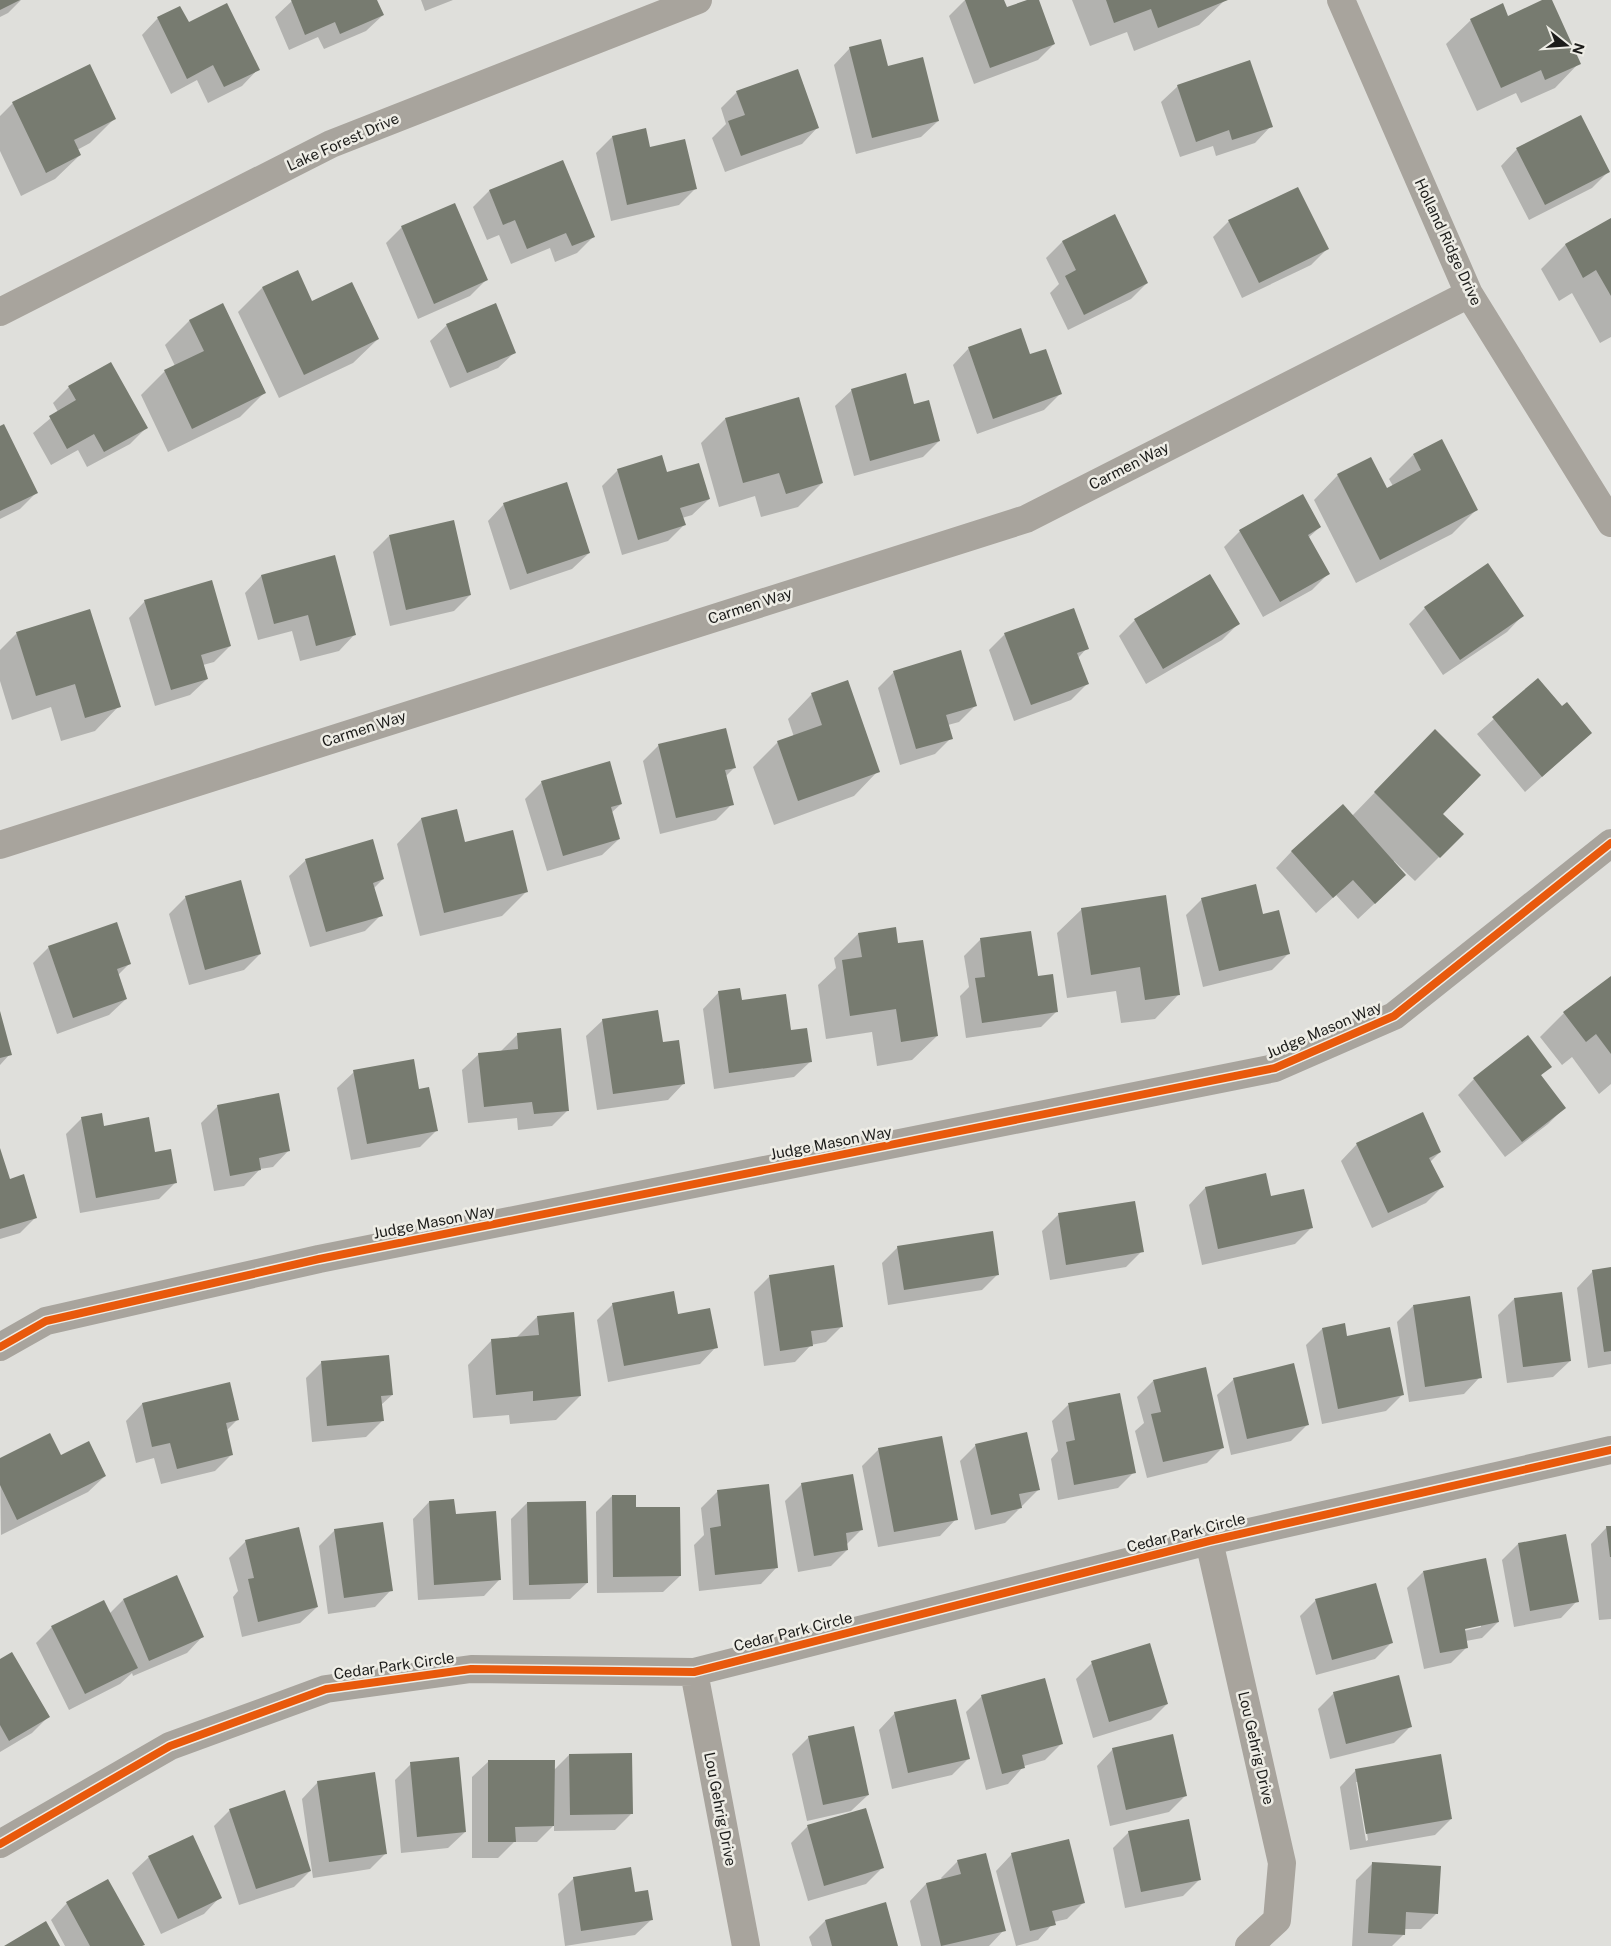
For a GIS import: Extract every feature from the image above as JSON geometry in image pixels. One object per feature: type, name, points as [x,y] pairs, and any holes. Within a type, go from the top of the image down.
[{"type":"street","name":"Lake Forest Drive","points":[[0,312],[331,144],[698,0]]},
{"type":"street","name":"Holland Ridge Drive","points":[[1342,0],[1469,294],[1611,522]]},
{"type":"street","name":"Carmen Way","points":[[0,845],[1026,518],[1469,294]]},
{"type":"street","name":"Judge Mason Way","points":[[0,1347],[46,1322],[318,1259],[1275,1068],[1394,1016],[1611,843]]},
{"type":"street","name":"Cedar Park Circle","points":[[0,1844],[170,1746],[326,1689],[471,1669],[694,1672],[1209,1541],[1611,1450]]},
{"type":"street","name":"Lou Gehrig Drive","points":[[1209,1541],[1282,1863],[1277,1920],[1249,1946]]},
{"type":"street","name":"Lou Gehrig Drive","points":[[694,1672],[746,1946]]},
{"type":"building","points":[[0,0],[20,0],[0,10]]},
{"type":"building","points":[[291,0],[377,0],[384,15],[340,34],[335,22],[305,35]]},
{"type":"building","points":[[965,0],[1004,0],[1007,7],[1027,0],[1039,0],[1055,44],[990,68]]},
{"type":"building","points":[[1106,0],[1228,0],[1158,28],[1151,9],[1114,23]]},
{"type":"building","points":[[1542,0],[1552,0],[1581,64],[1545,80],[1541,70],[1501,88],[1470,19],[1503,3],[1508,16]]},
{"type":"building","points":[[227,3],[260,70],[224,87],[213,65],[187,79],[157,17],[180,6],[189,22]]},
{"type":"building","points":[[881,39],[888,66],[923,57],[939,121],[872,138],[849,47]]},
{"type":"building","points":[[1250,60],[1273,127],[1232,140],[1229,130],[1196,142],[1177,85]]},
{"type":"building","points":[[90,64],[116,119],[74,140],[81,155],[46,173],[12,102]]},
{"type":"building","points":[[798,69],[819,128],[741,156],[728,121],[745,115],[736,91]]},
{"type":"building","points":[[1581,115],[1610,172],[1545,205],[1516,148]]},
{"type":"building","points":[[646,128],[650,147],[685,139],[697,189],[627,205],[612,136]]},
{"type":"building","points":[[563,160],[595,237],[572,246],[566,233],[527,249],[515,220],[503,225],[489,190]]},
{"type":"building","points":[[1298,187],[1329,249],[1259,283],[1228,220]]},
{"type":"building","points":[[455,203],[488,280],[434,304],[401,226]]},
{"type":"building","points":[[1115,214],[1148,283],[1084,315],[1065,276],[1076,270],[1062,241]]},
{"type":"building","points":[[1611,218],[1611,296],[1596,270],[1583,278],[1565,244]]},
{"type":"building","points":[[298,270],[312,301],[352,282],[379,339],[304,375],[262,287]]},
{"type":"building","points":[[223,303],[266,393],[192,429],[164,370],[204,351],[189,320]]},
{"type":"building","points":[[496,303],[516,353],[467,373],[446,324]]},
{"type":"building","points":[[1021,328],[1030,354],[1046,349],[1062,394],[993,419],[968,347]]},
{"type":"building","points":[[111,362],[148,428],[104,452],[94,434],[67,449],[49,416],[76,400],[68,386]]},
{"type":"building","points":[[906,373],[914,404],[929,400],[940,441],[870,461],[851,389]]},
{"type":"building","points":[[799,397],[823,483],[786,494],[779,473],[743,483],[725,418]]},
{"type":"building","points":[[4,424],[38,493],[0,511],[0,426]]},
{"type":"building","points":[[1442,439],[1478,510],[1380,560],[1337,474],[1371,457],[1387,488],[1421,470],[1413,454]]},
{"type":"building","points":[[662,455],[667,472],[699,463],[710,499],[680,508],[686,525],[638,540],[617,469]]},
{"type":"building","points":[[567,482],[590,553],[527,574],[503,503]]},
{"type":"building","points":[[1303,494],[1321,527],[1308,535],[1330,574],[1280,602],[1239,530]]},
{"type":"building","points":[[454,520],[471,595],[406,610],[389,535]]},
{"type":"building","points":[[335,555],[356,635],[316,646],[308,615],[274,624],[261,575]]},
{"type":"building","points":[[1488,563],[1524,616],[1460,660],[1424,607]]},
{"type":"building","points":[[1210,574],[1240,624],[1163,669],[1134,619]]},
{"type":"building","points":[[212,580],[231,646],[201,655],[208,679],[171,690],[144,600]]},
{"type":"building","points":[[1074,608],[1089,649],[1077,653],[1089,684],[1031,705],[1004,633]]},
{"type":"building","points":[[90,609],[121,707],[85,718],[75,684],[36,696],[16,632]]},
{"type":"building","points":[[961,650],[977,706],[946,715],[953,739],[916,749],[893,671]]},
{"type":"building","points":[[1538,678],[1562,706],[1567,702],[1592,733],[1542,777],[1492,717]]},
{"type":"building","points":[[848,680],[880,772],[798,801],[777,741],[822,725],[811,693]]},
{"type":"building","points":[[726,728],[736,768],[725,770],[734,805],[676,818],[658,744]]},
{"type":"building","points":[[1435,729],[1481,775],[1443,814],[1464,834],[1440,858],[1374,792]]},
{"type":"building","points":[[610,761],[622,804],[611,807],[620,839],[563,856],[541,781]]},
{"type":"building","points":[[1343,804],[1406,875],[1375,904],[1353,880],[1333,898],[1291,851]]},
{"type":"building","points":[[457,809],[465,842],[513,830],[528,892],[444,913],[421,818]]},
{"type":"building","points":[[373,839],[384,879],[373,883],[383,916],[326,932],[305,859]]},
{"type":"building","points":[[241,880],[261,954],[205,970],[185,896]]},
{"type":"building","points":[[1256,884],[1263,914],[1279,910],[1290,954],[1219,971],[1201,898]]},
{"type":"building","points":[[1166,895],[1180,995],[1145,1000],[1140,967],[1091,975],[1081,908]]},
{"type":"building","points":[[117,922],[131,964],[117,969],[127,999],[73,1018],[48,946]]},
{"type":"building","points":[[896,927],[898,943],[923,940],[938,1036],[901,1042],[896,1009],[850,1016],[842,960],[862,957],[858,933]]},
{"type":"building","points":[[1031,931],[1038,976],[1053,974],[1058,1012],[982,1023],[975,978],[985,977],[980,938]]},
{"type":"building","points":[[1611,976],[1611,1054],[1596,1034],[1586,1042],[1563,1012]]},
{"type":"building","points":[[740,988],[742,1000],[786,994],[791,1030],[807,1028],[812,1062],[729,1073],[718,991]]},
{"type":"building","points":[[658,1010],[663,1042],[679,1040],[685,1084],[613,1094],[602,1019]]},
{"type":"building","points":[[0,1011],[12,1055],[0,1058]]},
{"type":"building","points":[[561,1028],[569,1111],[534,1114],[532,1102],[484,1107],[478,1053],[518,1049],[517,1033]]},
{"type":"building","points":[[1528,1035],[1552,1067],[1541,1075],[1566,1108],[1522,1142],[1473,1078]]},
{"type":"building","points":[[414,1059],[419,1089],[429,1087],[438,1131],[367,1144],[353,1070]]},
{"type":"building","points":[[279,1093],[290,1151],[259,1158],[261,1170],[230,1176],[217,1105]]},
{"type":"building","points":[[1423,1112],[1441,1152],[1429,1158],[1444,1187],[1388,1213],[1356,1143]]},
{"type":"building","points":[[102,1113],[104,1126],[149,1117],[155,1152],[171,1149],[177,1183],[96,1198],[81,1117]]},
{"type":"building","points":[[0,1148],[10,1179],[24,1174],[37,1218],[0,1229]]},
{"type":"building","points":[[1266,1173],[1271,1196],[1304,1189],[1313,1228],[1218,1249],[1205,1187]]},
{"type":"building","points":[[1135,1201],[1144,1252],[1066,1265],[1058,1213]]},
{"type":"building","points":[[993,1231],[999,1275],[904,1290],[897,1246]]},
{"type":"building","points":[[834,1265],[843,1327],[811,1331],[813,1346],[780,1351],[769,1275]]},
{"type":"building","points":[[1611,1267],[1611,1351],[1604,1352],[1592,1270]]},
{"type":"building","points":[[674,1291],[678,1314],[710,1308],[718,1348],[624,1366],[612,1303]]},
{"type":"building","points":[[1562,1292],[1571,1361],[1523,1367],[1514,1298]]},
{"type":"building","points":[[1470,1296],[1482,1378],[1425,1387],[1413,1305]]},
{"type":"building","points":[[574,1312],[581,1396],[533,1401],[533,1391],[496,1395],[491,1339],[539,1335],[537,1316]]},
{"type":"building","points":[[1345,1323],[1347,1336],[1390,1327],[1404,1395],[1338,1409],[1322,1328]]},
{"type":"building","points":[[389,1355],[393,1395],[381,1396],[384,1421],[327,1426],[321,1361]]},
{"type":"building","points":[[1294,1363],[1309,1425],[1247,1439],[1233,1378]]},
{"type":"building","points":[[1206,1367],[1224,1448],[1163,1462],[1151,1414],[1161,1412],[1153,1380]]},
{"type":"building","points":[[230,1382],[239,1420],[226,1423],[233,1455],[177,1469],[170,1443],[152,1447],[142,1403]]},
{"type":"building","points":[[1120,1393],[1136,1473],[1074,1485],[1066,1442],[1075,1440],[1068,1403]]},
{"type":"building","points":[[1027,1432],[1040,1490],[1019,1494],[1022,1508],[991,1515],[975,1444]]},
{"type":"building","points":[[50,1433],[61,1455],[89,1441],[106,1476],[17,1520],[0,1485],[0,1458]]},
{"type":"building","points":[[942,1436],[958,1520],[894,1532],[878,1448]]},
{"type":"building","points":[[853,1474],[863,1530],[846,1533],[848,1550],[814,1556],[801,1483]]},
{"type":"building","points":[[769,1484],[778,1568],[715,1575],[710,1528],[721,1526],[717,1490]]},
{"type":"building","points":[[612,1495],[636,1495],[636,1507],[680,1507],[681,1576],[613,1577]]},
{"type":"building","points":[[454,1499],[456,1514],[496,1511],[501,1580],[434,1585],[429,1501]]},
{"type":"building","points":[[586,1501],[588,1583],[529,1585],[527,1502]]},
{"type":"building","points":[[383,1522],[393,1591],[344,1598],[334,1529]]},
{"type":"building","points":[[1606,1526],[1611,1526],[1611,1557],[1610,1557]]},
{"type":"building","points":[[299,1527],[318,1607],[258,1622],[248,1579],[254,1578],[245,1540]]},
{"type":"building","points":[[1566,1534],[1579,1602],[1530,1611],[1518,1543]]},
{"type":"building","points":[[1486,1558],[1499,1622],[1465,1629],[1468,1648],[1440,1653],[1423,1571]]},
{"type":"building","points":[[177,1575],[204,1637],[149,1661],[123,1599]]},
{"type":"building","points":[[1376,1583],[1393,1643],[1332,1660],[1315,1599]]},
{"type":"building","points":[[104,1600],[138,1668],[85,1694],[51,1626]]},
{"type":"building","points":[[1150,1643],[1168,1704],[1109,1722],[1091,1661]]},
{"type":"building","points":[[12,1652],[50,1717],[9,1741],[0,1725],[0,1659]]},
{"type":"building","points":[[1399,1675],[1412,1727],[1346,1744],[1333,1692]]},
{"type":"building","points":[[1045,1678],[1063,1744],[1022,1755],[1025,1768],[1002,1774],[981,1695]]},
{"type":"building","points":[[956,1699],[970,1759],[908,1773],[894,1712]]},
{"type":"building","points":[[854,1726],[869,1795],[823,1805],[808,1736]]},
{"type":"building","points":[[1173,1734],[1187,1796],[1126,1810],[1112,1748]]},
{"type":"building","points":[[632,1753],[633,1814],[570,1815],[569,1754]]},
{"type":"building","points":[[1441,1754],[1452,1819],[1366,1834],[1355,1769]]},
{"type":"building","points":[[459,1757],[466,1832],[417,1837],[410,1762]]},
{"type":"building","points":[[488,1760],[555,1760],[554,1826],[515,1827],[516,1842],[488,1842]]},
{"type":"building","points":[[375,1772],[387,1854],[329,1862],[317,1781]]},
{"type":"building","points":[[285,1790],[311,1871],[256,1889],[229,1809]]},
{"type":"building","points":[[866,1808],[884,1868],[824,1886],[807,1825]]},
{"type":"building","points":[[1189,1819],[1201,1880],[1141,1892],[1128,1831]]},
{"type":"building","points":[[193,1835],[222,1898],[178,1919],[148,1856]]},
{"type":"building","points":[[1069,1839],[1085,1903],[1052,1911],[1056,1925],[1030,1931],[1011,1853]]},
{"type":"building","points":[[986,1853],[1006,1931],[941,1946],[926,1883],[961,1874],[957,1860]]},
{"type":"building","points":[[1372,1862],[1441,1866],[1438,1914],[1406,1912],[1405,1935],[1368,1933]]},
{"type":"building","points":[[631,1867],[635,1892],[648,1890],[653,1920],[581,1931],[573,1877]]},
{"type":"building","points":[[108,1879],[145,1945],[90,1946],[66,1902]]},
{"type":"building","points":[[886,1902],[898,1946],[832,1946],[825,1920]]},
{"type":"building","points":[[46,1921],[60,1946],[4,1946]]},
{"type":"cycle path","points":[[0,1347],[46,1321],[319,1259],[1275,1068],[1394,1016],[1611,843]]},
{"type":"cycle path","points":[[0,1844],[170,1746],[326,1689],[471,1669],[694,1672],[1209,1541],[1611,1450]]}]
